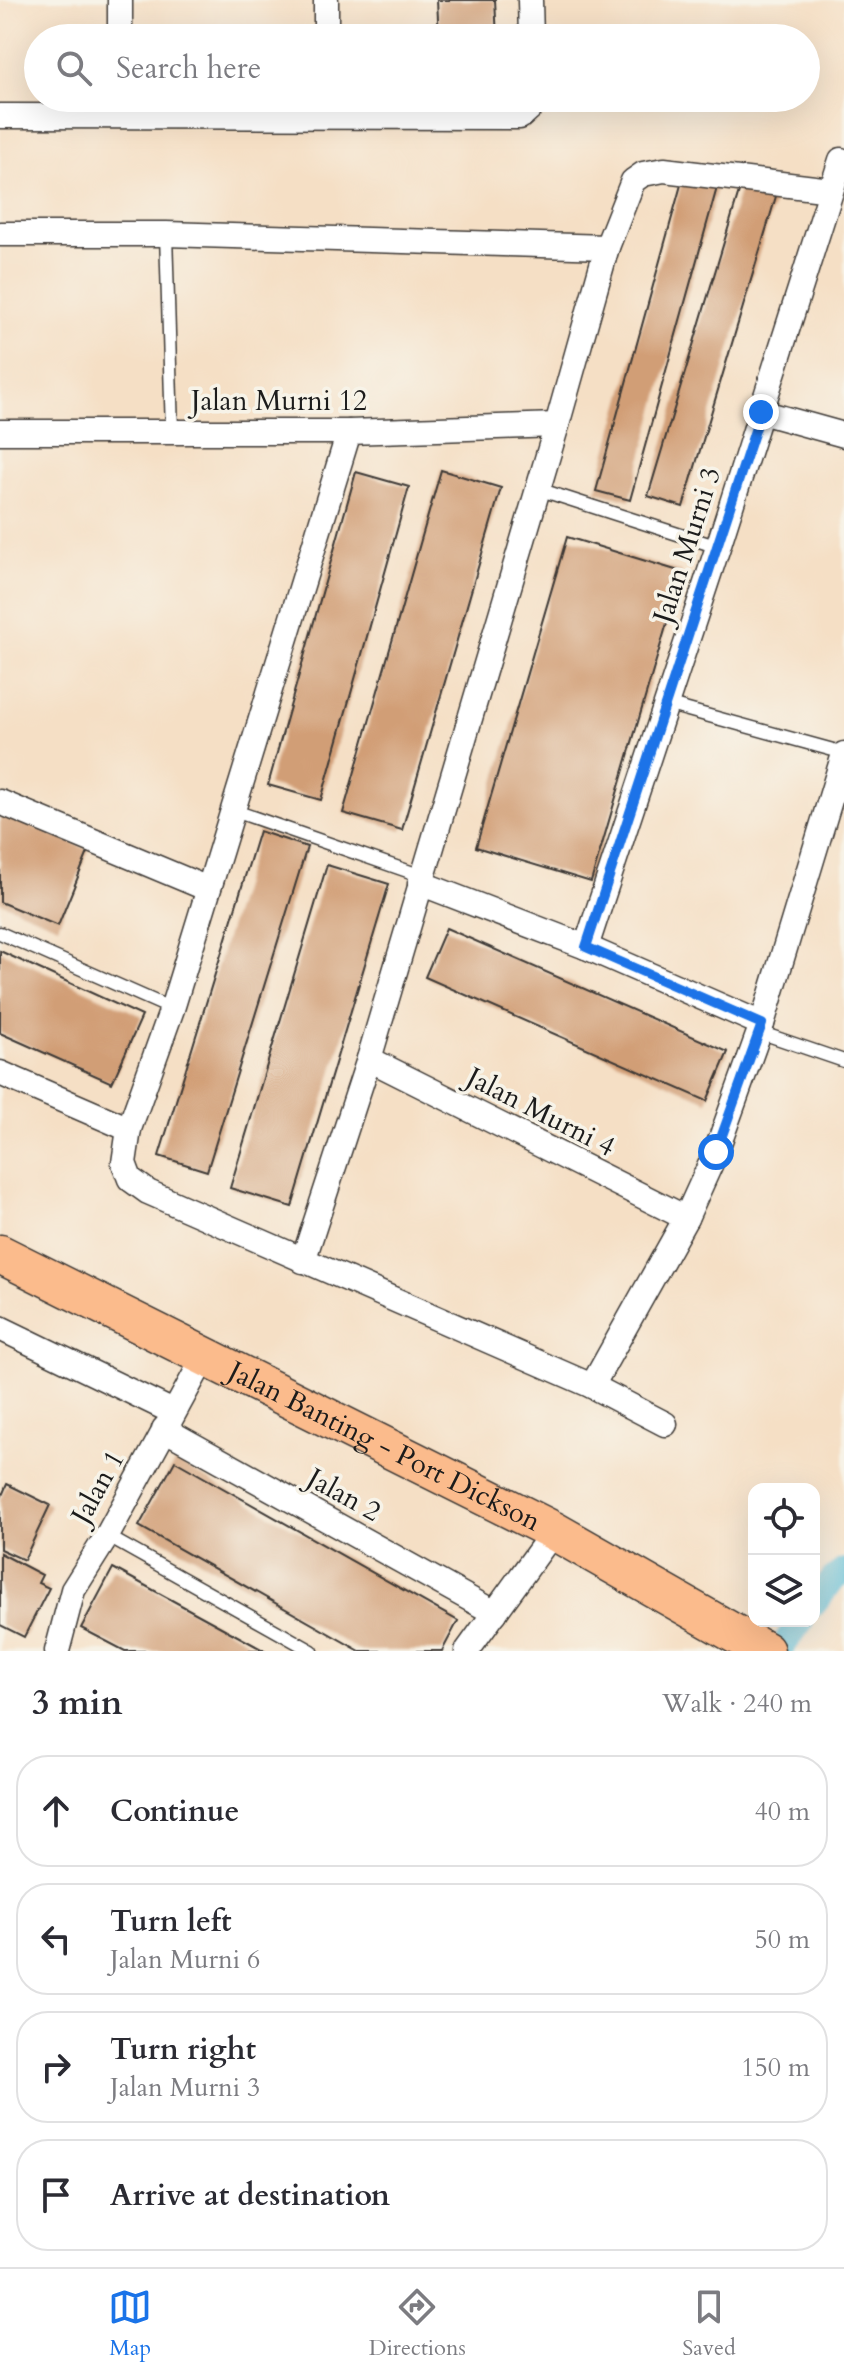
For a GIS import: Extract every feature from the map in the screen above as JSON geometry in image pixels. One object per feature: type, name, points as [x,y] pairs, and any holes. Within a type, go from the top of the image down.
[{"type":"main road","name":"Jalan Banting - Port Dickson","points":[[0,1254],[554,1531],[765,1651]]},
{"type":"street","points":[[120,0],[120,24]]},
{"type":"street","points":[[326,0],[326,24]]},
{"type":"street","points":[[530,0],[531,24]]},
{"type":"street","points":[[0,116],[48,112]]},
{"type":"street","points":[[368,112],[427,119],[520,117],[526,112]]},
{"type":"street","name":"Jalan Murni 3","points":[[586,947],[841,160]]},
{"type":"street","points":[[303,1261],[369,1059],[624,197],[633,181],[643,174],[664,170],[831,190]]},
{"type":"street","points":[[0,234],[166,234],[607,247]]},
{"type":"street","points":[[761,412],[844,435]]},
{"type":"street","name":"Jalan Murni 12","points":[[0,432],[349,432],[557,425]]},
{"type":"street","points":[[349,432],[172,1009],[129,1129],[124,1163],[130,1179],[148,1192],[592,1386],[665,1424]]},
{"type":"street","points":[[592,1386],[686,1218],[716,1152],[760,1028],[844,753]]},
{"type":"street","points":[[0,802],[208,889]]},
{"type":"street","points":[[421,880],[586,947],[760,1028]]},
{"type":"street","name":"Jalan Murni 4","points":[[369,1059],[686,1218]]},
{"type":"street","points":[[0,1073],[129,1129]]},
{"type":"street","name":"Jalan 2","points":[[0,1328],[168,1421],[495,1613]]},
{"type":"street","name":"Jalan 1","points":[[65,1647],[73,1590],[107,1536],[205,1356]]},
{"type":"street","points":[[467,1651],[554,1531]]},
{"type":"lane","points":[[166,234],[172,432]]},
{"type":"lane","points":[[538,489],[718,547]]},
{"type":"lane","points":[[666,704],[844,753]]},
{"type":"lane","points":[[232,810],[421,880]]},
{"type":"lane","points":[[0,933],[172,1009]]},
{"type":"lane","points":[[760,1028],[844,1061]]},
{"type":"lane","points":[[107,1536],[312,1651]]},
{"type":"building","points":[[437,0],[495,0],[496,24],[438,24]]},
{"type":"building","points":[[684,174],[718,184],[630,500],[596,491]]},
{"type":"building","points":[[742,182],[777,193],[683,507],[648,496]]},
{"type":"building","points":[[441,470],[501,488],[402,830],[343,813]]},
{"type":"building","points":[[356,472],[409,487],[321,800],[268,785]]},
{"type":"building","points":[[567,537],[682,572],[591,882],[476,847]]},
{"type":"building","points":[[0,813],[89,850],[58,926],[0,902]]},
{"type":"building","points":[[259,831],[307,847],[207,1171],[159,1156]]},
{"type":"building","points":[[327,865],[389,884],[292,1207],[230,1188]]},
{"type":"building","points":[[446,928],[728,1052],[707,1101],[425,977]]},
{"type":"building","points":[[0,951],[142,1016],[112,1083],[0,1033]]},
{"type":"building","points":[[175,1461],[458,1621],[442,1651],[360,1651],[139,1526]]},
{"type":"building","points":[[7,1484],[50,1505],[24,1560],[0,1549],[0,1500]]},
{"type":"building","points":[[0,1553],[42,1575],[38,1583],[49,1588],[24,1637],[0,1625]]},
{"type":"building","points":[[113,1568],[265,1651],[125,1651],[81,1628]]},
{"type":"waterway","points":[[820,1596],[833,1579],[844,1571]]},
{"type":"waterway","points":[[779,1651],[797,1627]]},
{"type":"route","points":[[716,1152],[762,1024],[586,947],[761,412]]}]
